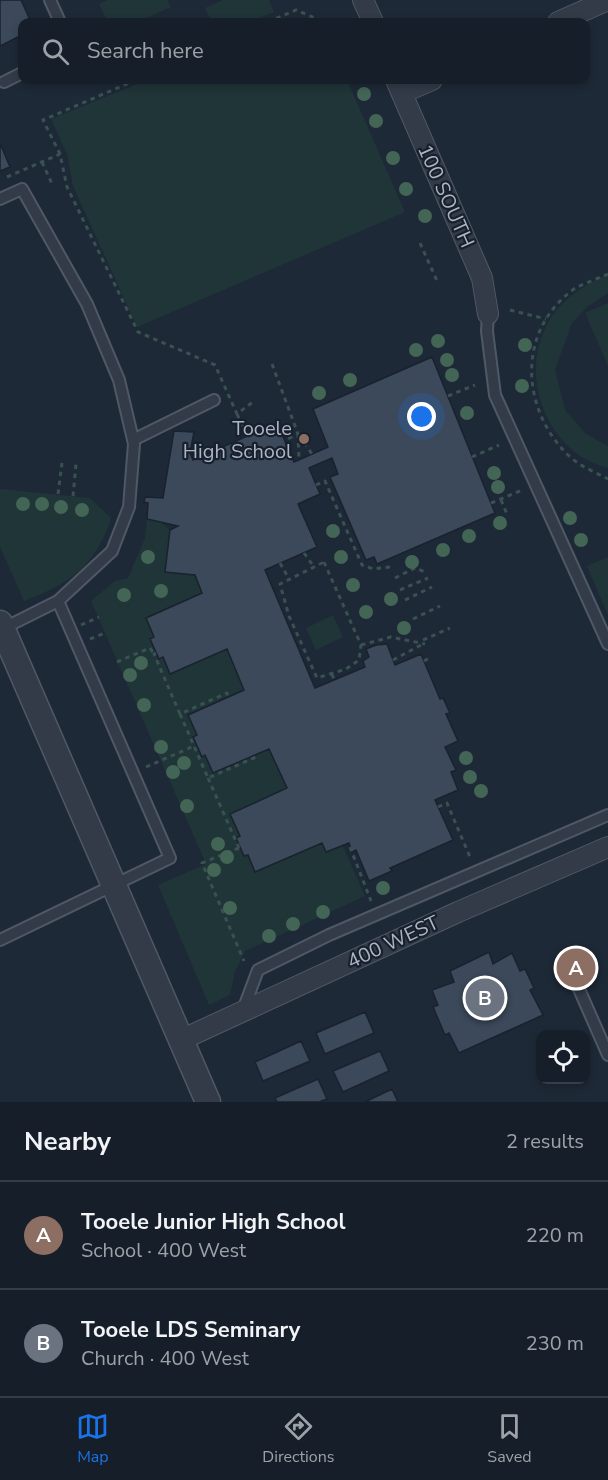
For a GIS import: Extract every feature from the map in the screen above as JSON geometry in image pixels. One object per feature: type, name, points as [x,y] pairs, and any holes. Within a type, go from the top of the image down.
[{"type":"street","points":[[363,0],[370,18]]},
{"type":"street","points":[[567,18],[608,0]]},
{"type":"street","name":"100 SOUTH","points":[[399,86],[482,278],[488,314]]},
{"type":"street","points":[[1,627],[208,1102]]},
{"type":"street","name":"400 WEST","points":[[181,1040],[415,932],[608,847]]},
{"type":"lane","points":[[50,0],[58,18]]},
{"type":"lane","points":[[4,82],[18,75]]},
{"type":"lane","points":[[0,199],[22,189],[87,304],[119,380],[133,440],[129,507],[112,551],[58,601],[1,627]]},
{"type":"lane","points":[[488,314],[487,331],[495,395],[608,644]]},
{"type":"lane","points":[[133,440],[214,400]]},
{"type":"lane","points":[[0,940],[69,909],[114,884],[170,858],[58,601]]},
{"type":"lane","points":[[243,1011],[258,970],[329,935],[608,815]]},
{"type":"lane","points":[[579,967],[579,989],[608,1055]]},
{"type":"path","points":[[278,18],[297,10],[315,18]]},
{"type":"path","points":[[127,84],[43,120],[60,154],[67,187],[138,332],[215,365],[247,436]]},
{"type":"path","points":[[7,177],[60,154]]},
{"type":"path","points":[[42,162],[53,186]]},
{"type":"path","points":[[420,243],[438,283]]},
{"type":"path","points":[[608,274],[575,289],[546,319],[534,350],[531,375],[537,410],[550,435],[570,457],[608,479]]},
{"type":"path","points":[[510,310],[546,319]]},
{"type":"path","points":[[272,364],[298,434],[312,454]]},
{"type":"path","points":[[448,396],[475,386]]},
{"type":"path","points":[[237,414],[254,401]]},
{"type":"path","points":[[285,440],[298,434]]},
{"type":"path","points":[[298,434],[299,460]]},
{"type":"path","points":[[472,457],[499,445]]},
{"type":"path","points":[[58,494],[62,463]]},
{"type":"path","points":[[74,496],[76,464]]},
{"type":"path","points":[[316,485],[325,481],[359,550],[362,565],[373,569],[390,567]]},
{"type":"path","points":[[329,489],[334,486]]},
{"type":"path","points":[[491,503],[520,491]]},
{"type":"path","points":[[501,500],[507,514]]},
{"type":"path","points":[[304,553],[314,567]]},
{"type":"path","points":[[324,562],[361,645],[359,660],[347,672],[317,678],[308,664],[289,616],[280,584],[314,567],[324,562]]},
{"type":"path","points":[[280,564],[289,579]]},
{"type":"path","points":[[394,578],[415,568],[425,572]]},
{"type":"path","points":[[400,590],[428,578]]},
{"type":"path","points":[[405,600],[432,588]]},
{"type":"path","points":[[413,619],[440,606]]},
{"type":"path","points":[[71,629],[99,617]]},
{"type":"path","points":[[423,640],[450,628]]},
{"type":"path","points":[[361,645],[391,637],[425,644],[393,660]]},
{"type":"path","points":[[117,662],[150,648],[155,654],[240,848],[202,863],[244,961]]},
{"type":"path","points":[[424,661],[430,657]]},
{"type":"path","points":[[332,674],[334,680]]},
{"type":"path","points":[[180,714],[227,693],[228,697]]},
{"type":"path","points":[[205,703],[207,708]]},
{"type":"path","points":[[159,761],[196,748]]},
{"type":"path","points":[[208,778],[233,765],[256,757],[255,755]]},
{"type":"path","points":[[438,807],[447,803],[470,857]]},
{"type":"path","points":[[350,848],[371,901]]},
{"type":"green space","points":[[107,0],[167,0],[171,7],[146,18],[106,18],[99,4]]},
{"type":"green space","points":[[223,0],[269,0],[274,12],[260,18],[210,18],[205,8]]},
{"type":"green space","points":[[137,84],[349,84],[405,212],[137,327],[73,186],[67,154],[51,119]]},
{"type":"green space","points":[[608,274],[608,293],[587,307],[572,323],[555,370],[565,410],[586,434],[608,446],[608,468],[585,459],[566,445],[552,426],[541,404],[536,380],[537,356],[543,332],[556,311],[567,299],[593,281]]},
{"type":"green space","points":[[608,303],[608,366],[585,313]]},
{"type":"green space","points":[[0,489],[90,498],[111,518],[97,549],[79,571],[54,588],[24,601],[0,547]]},
{"type":"green space","points":[[147,519],[160,521],[170,530],[165,572],[195,575],[202,593],[146,618],[154,637],[150,639],[159,658],[163,657],[170,673],[227,649],[244,690],[189,715],[197,735],[193,737],[203,757],[205,755],[213,773],[269,749],[287,788],[231,814],[240,836],[236,838],[244,856],[248,855],[256,871],[322,843],[327,852],[343,846],[365,896],[245,951],[235,972],[230,995],[209,1005],[158,885],[206,864],[91,601],[115,581],[128,578],[145,538]]},
{"type":"green space","points":[[608,557],[608,615],[587,566]]},
{"type":"green space","points":[[333,615],[343,637],[316,650],[306,628]]},
{"type":"building","points":[[0,0],[21,0],[29,18],[18,18],[18,37],[0,46]]},
{"type":"building","points":[[0,143],[10,167],[0,171]]},
{"type":"building","points":[[432,357],[495,513],[377,564],[374,557],[366,560],[330,477],[338,474],[332,458],[309,468],[320,494],[298,504],[317,547],[265,570],[315,688],[365,667],[363,661],[369,657],[366,649],[376,645],[387,644],[395,665],[421,654],[440,699],[443,698],[450,713],[446,714],[458,741],[445,747],[456,770],[451,772],[458,790],[435,800],[453,840],[390,868],[392,871],[369,881],[356,850],[352,852],[349,843],[326,852],[322,843],[255,872],[248,855],[244,856],[236,838],[240,836],[230,814],[287,788],[269,749],[213,773],[205,755],[202,757],[193,737],[197,735],[188,715],[244,690],[227,649],[170,674],[163,657],[159,659],[150,639],[154,637],[146,618],[202,593],[195,575],[165,572],[170,530],[178,526],[147,519],[148,503],[144,502],[145,497],[163,498],[174,431],[194,432],[190,453],[193,460],[277,423],[294,462],[328,447],[313,409]]},
{"type":"building","points":[[489,952],[493,964],[512,953],[520,971],[525,969],[534,988],[530,990],[543,1015],[459,1053],[449,1033],[445,1035],[433,1007],[438,1005],[432,990],[454,982],[450,971]]},
{"type":"building","points":[[365,1012],[374,1033],[325,1054],[316,1033]]},
{"type":"building","points":[[301,1041],[310,1061],[263,1081],[255,1062]]},
{"type":"building","points":[[380,1051],[389,1071],[343,1092],[333,1071]]},
{"type":"building","points":[[318,1079],[327,1099],[319,1102],[277,1102],[275,1098]]},
{"type":"building","points":[[392,1089],[398,1102],[365,1102]]},
{"type":"place","name":"Tooele High School","points":[[304,439]]},
{"type":"place","name":"Tooele Junior High School","points":[[576,968]]},
{"type":"place","name":"Tooele LDS Seminary","points":[[485,998]]}]
